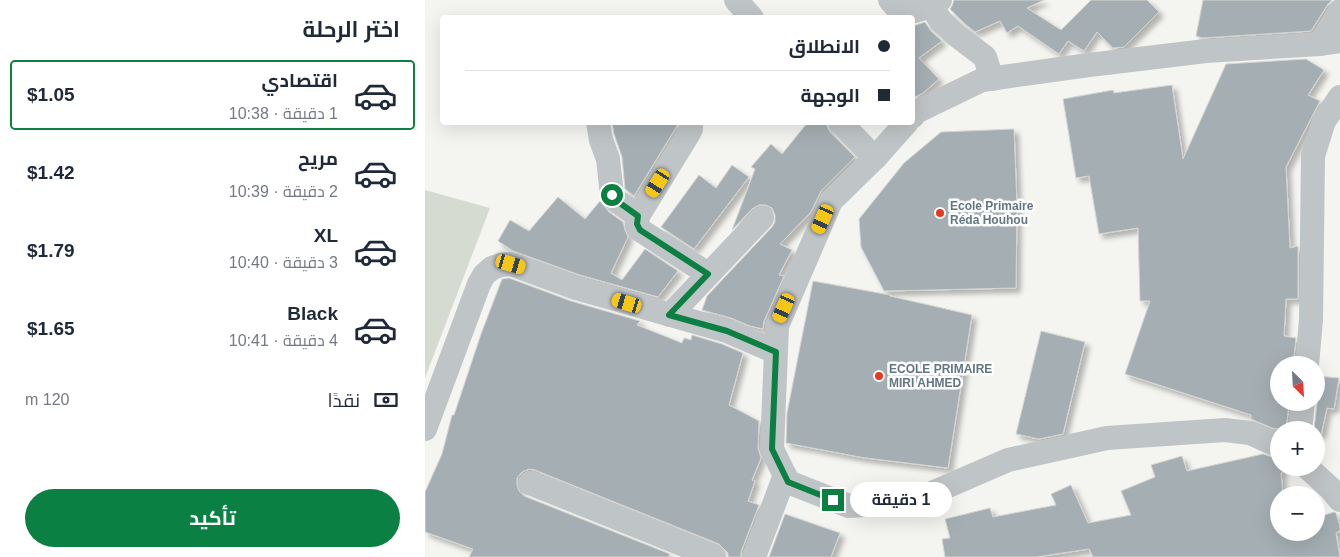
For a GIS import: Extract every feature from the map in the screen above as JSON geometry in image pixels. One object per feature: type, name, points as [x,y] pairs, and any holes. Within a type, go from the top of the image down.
[{"type":"street","points":[[736,0],[749,15]]},
{"type":"street","points":[[890,0],[897,7],[908,13],[936,3],[941,21],[985,57],[992,79]]},
{"type":"street","points":[[915,113],[982,80],[1089,64],[1206,51],[1330,42],[1340,11]]},
{"type":"street","points":[[1308,356],[1311,320],[1313,156],[1325,121],[1340,97]]},
{"type":"street","points":[[598,125],[601,140],[608,160],[612,195],[617,201],[638,216]]},
{"type":"street","points":[[691,125],[689,133],[638,216],[637,224],[640,230],[708,274]]},
{"type":"street","points":[[843,125],[875,158]]},
{"type":"street","points":[[904,125],[875,158],[831,201],[777,326],[772,449],[788,482],[849,506],[911,502],[1008,460],[1107,438],[1225,430],[1250,433],[1270,442]]},
{"type":"street","points":[[669,315],[762,218]]},
{"type":"street","points":[[425,429],[479,284],[484,275],[492,268],[501,265],[511,264],[576,288],[727,331],[776,352]]},
{"type":"street","points":[[754,557],[785,474]]},
{"type":"street","points":[[1318,476],[1331,488],[1340,500]]},
{"type":"street","points":[[530,483],[714,557]]},
{"type":"shaded area","points":[[425,190],[490,208],[425,378]]},
{"type":"building","points":[[954,0],[1044,0],[1027,8],[1061,30],[1091,0],[1147,0],[1159,12],[1124,47],[1113,48],[1097,32],[1084,51],[1068,41],[1059,54],[1018,26],[1007,33],[1000,21],[975,32],[950,9]]},
{"type":"building","points":[[1203,0],[1332,0],[1311,31],[1202,38],[1196,36]]},
{"type":"building","points":[[925,22],[931,31],[942,41],[919,58],[939,79],[923,93],[915,97],[915,25]]},
{"type":"building","points":[[1306,59],[1324,70],[1308,95],[1320,101],[1286,167],[1290,248],[1298,246],[1298,299],[1286,299],[1284,336],[1296,338],[1294,356],[1270,356],[1270,411],[1288,411],[1287,421],[1270,421],[1270,427],[1251,419],[1251,415],[1125,374],[1150,301],[1140,301],[1138,228],[1099,234],[1089,176],[1076,178],[1063,99],[1113,90],[1114,93],[1172,85],[1183,159],[1226,64]]},
{"type":"building","points":[[612,125],[677,125],[634,196],[625,189],[622,157]]},
{"type":"building","points":[[806,125],[827,125],[830,132],[855,157],[821,191],[811,212],[780,244],[792,250],[779,275],[784,276],[764,321],[763,329],[702,310],[707,296],[775,222],[772,208],[766,205],[759,205],[752,209],[732,230],[755,169],[751,167],[771,144],[782,154]]},
{"type":"building","name":"Ecole Primaire Réda Houhou","points":[[1014,129],[1017,206],[1016,288],[884,291],[861,247],[859,219],[904,163],[941,132]]},
{"type":"building","points":[[732,165],[749,177],[694,249],[661,227],[699,175],[716,188]]},
{"type":"building","points":[[558,197],[585,219],[600,201],[609,212],[623,222],[628,237],[611,273],[622,280],[645,249],[678,271],[658,297],[580,275],[513,251],[498,241],[510,220],[529,231]]},
{"type":"building","points":[[509,278],[571,301],[640,321],[637,325],[682,343],[684,338],[691,340],[692,335],[743,353],[729,405],[759,421],[758,448],[761,458],[752,480],[755,481],[748,501],[759,505],[741,552],[741,557],[728,557],[728,553],[719,544],[529,469],[522,472],[517,478],[519,491],[524,496],[670,554],[668,557],[469,557],[473,549],[425,532],[425,492],[442,454],[452,415],[454,415],[502,279]]},
{"type":"building","name":"ECOLE PRIMAIRE MIRI AHMED","points":[[813,281],[890,295],[972,315],[948,468],[865,458],[786,443],[787,413]]},
{"type":"building","points":[[1041,331],[1085,342],[1063,434],[1039,439],[1016,434]]},
{"type":"building","points":[[1325,377],[1339,378],[1334,409],[1327,408],[1324,421],[1315,421],[1316,411],[1325,411]]},
{"type":"building","points":[[1263,454],[1270,456],[1270,476],[1281,476],[1282,486],[1270,486],[1270,541],[1325,541],[1325,515],[1334,512],[1340,526],[1340,531],[1336,533],[1340,557],[1093,557],[1089,549],[1036,557],[945,557],[942,539],[950,538],[945,519],[990,508],[993,517],[1056,505],[1051,494],[1071,485],[1088,523],[1131,515],[1121,491],[1155,477],[1151,465],[1182,456],[1187,471]]},
{"type":"building","points":[[785,514],[840,533],[831,557],[769,557]]},
{"type":"place","name":"Ecole Primaire Réda Houhou","points":[[940,213]]},
{"type":"place","name":"ECOLE PRIMAIRE MIRI AHMED","points":[[879,376]]},
{"type":"route","points":[[612,195],[617,201],[638,216],[637,224],[640,230],[708,274],[669,315],[727,331],[776,352],[772,449],[788,482],[833,500]]}]
